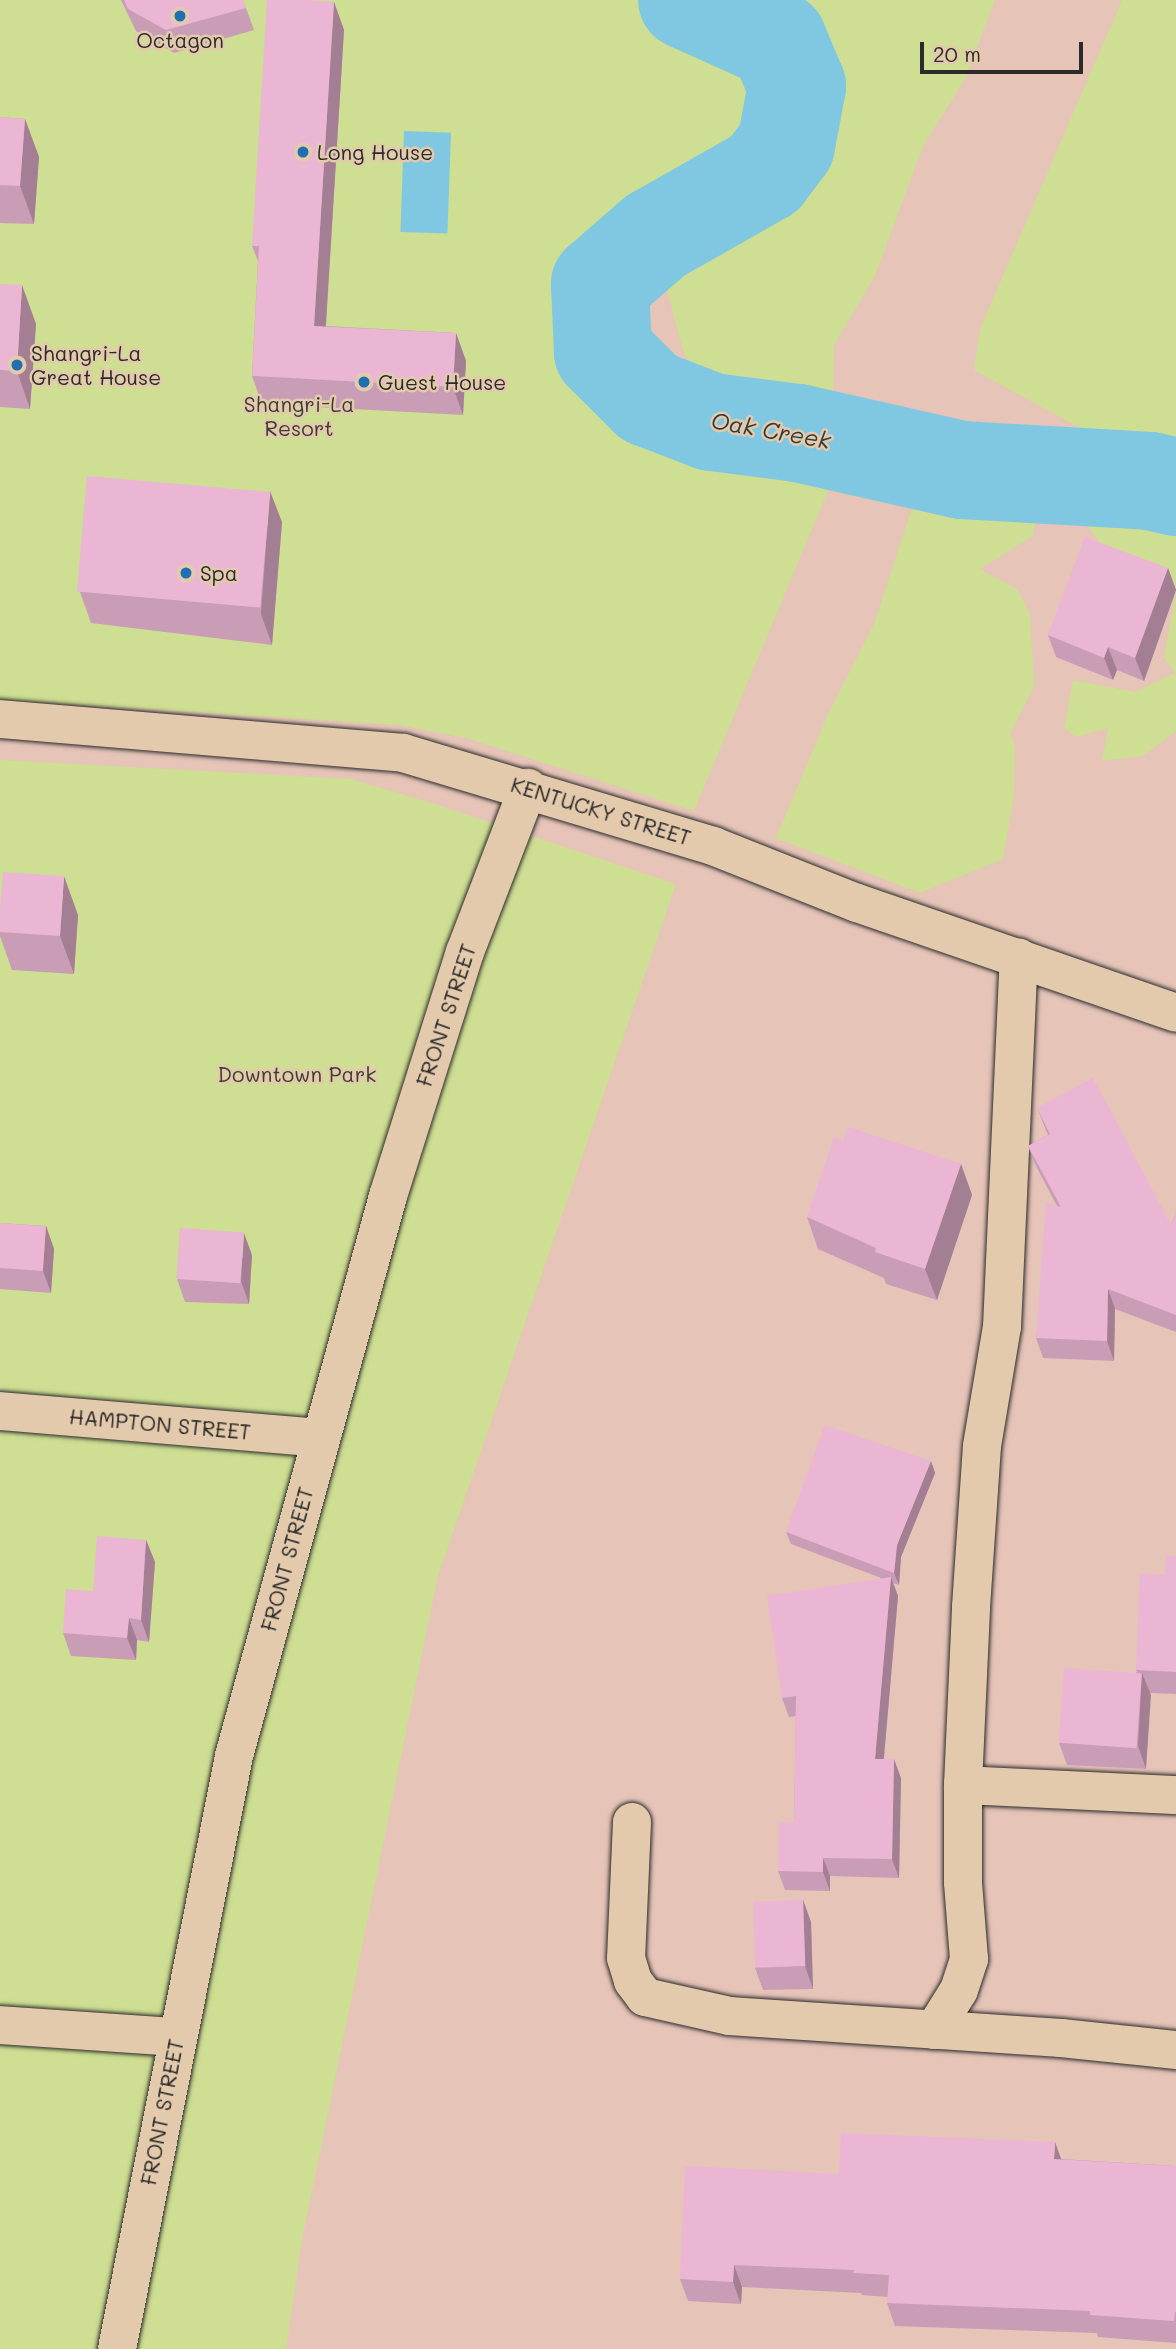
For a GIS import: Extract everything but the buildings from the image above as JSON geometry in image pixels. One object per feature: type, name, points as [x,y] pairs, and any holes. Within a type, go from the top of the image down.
[{"type":"street","name":"KENTUCKY STREET","points":[[0,719],[403,753],[528,788],[713,846],[857,903],[1176,1013]]},
{"type":"street","name":"FRONT STREET","points":[[117,2349],[234,1756],[319,1438],[388,1196],[465,952],[528,788]]},
{"type":"street","points":[[934,2030],[959,1990],[969,1959],[963,1882],[963,1785],[982,1446],[1002,1327],[1019,957]]},
{"type":"street","name":"HAMPTON STREET","points":[[0,1411],[319,1438]]},
{"type":"street","points":[[963,1785],[1176,1795]]},
{"type":"street","points":[[632,1822],[626,1958],[633,1981],[645,1997],[729,2015],[1176,2050]]},
{"type":"street","points":[[0,2025],[177,2037]]},
{"type":"green space","name":"Shangri-La Resort","points":[[0,0],[637,0],[655,3],[771,53],[779,94],[774,138],[757,159],[652,219],[587,275],[593,362],[637,409],[716,437],[843,455],[694,811],[466,738],[398,725],[0,700]]},
{"type":"green space","points":[[725,0],[995,0],[965,79],[923,146],[875,276],[834,345],[833,420],[767,412],[697,384],[682,347],[666,286],[678,245],[739,218],[793,180],[813,65],[754,15]]},
{"type":"green space","points":[[1122,0],[1176,0],[1176,459],[1150,458],[1087,432],[974,370],[980,329]]},
{"type":"green space","points":[[1040,490],[1033,536],[980,569],[1017,589],[1030,614],[1034,686],[1010,734],[1015,745],[1014,796],[1003,859],[920,893],[776,838],[828,714],[874,624],[912,508]]},
{"type":"green space","points":[[1092,495],[1129,502],[1145,517],[1176,511],[1176,590],[1108,554],[1072,504]]},
{"type":"green space","points":[[1176,590],[1176,731],[1143,756],[1102,761],[1108,728],[1076,737],[1064,728],[1073,680],[1135,692],[1175,673],[1164,657]]},
{"type":"green space","name":"Downtown Park","points":[[0,760],[351,779],[676,884],[438,1576],[302,2240],[286,2349],[0,2349]]},
{"type":"water","points":[[404,131],[451,133],[447,234],[400,232]]},
{"type":"waterway","name":"Oak Creek","points":[[687,0],[778,41],[797,86],[786,145],[764,174],[655,236],[600,284],[603,352],[649,398],[712,422],[798,433],[962,470],[1150,481],[1176,487]]},
{"type":"place","name":"Octagon","points":[[180,16]]},
{"type":"place","name":"Long House","points":[[303,152]]},
{"type":"place","name":"Shangri-La Great House","points":[[17,365]]},
{"type":"place","name":"Guest House","points":[[364,382]]},
{"type":"place","name":"Spa","points":[[186,573]]}]
